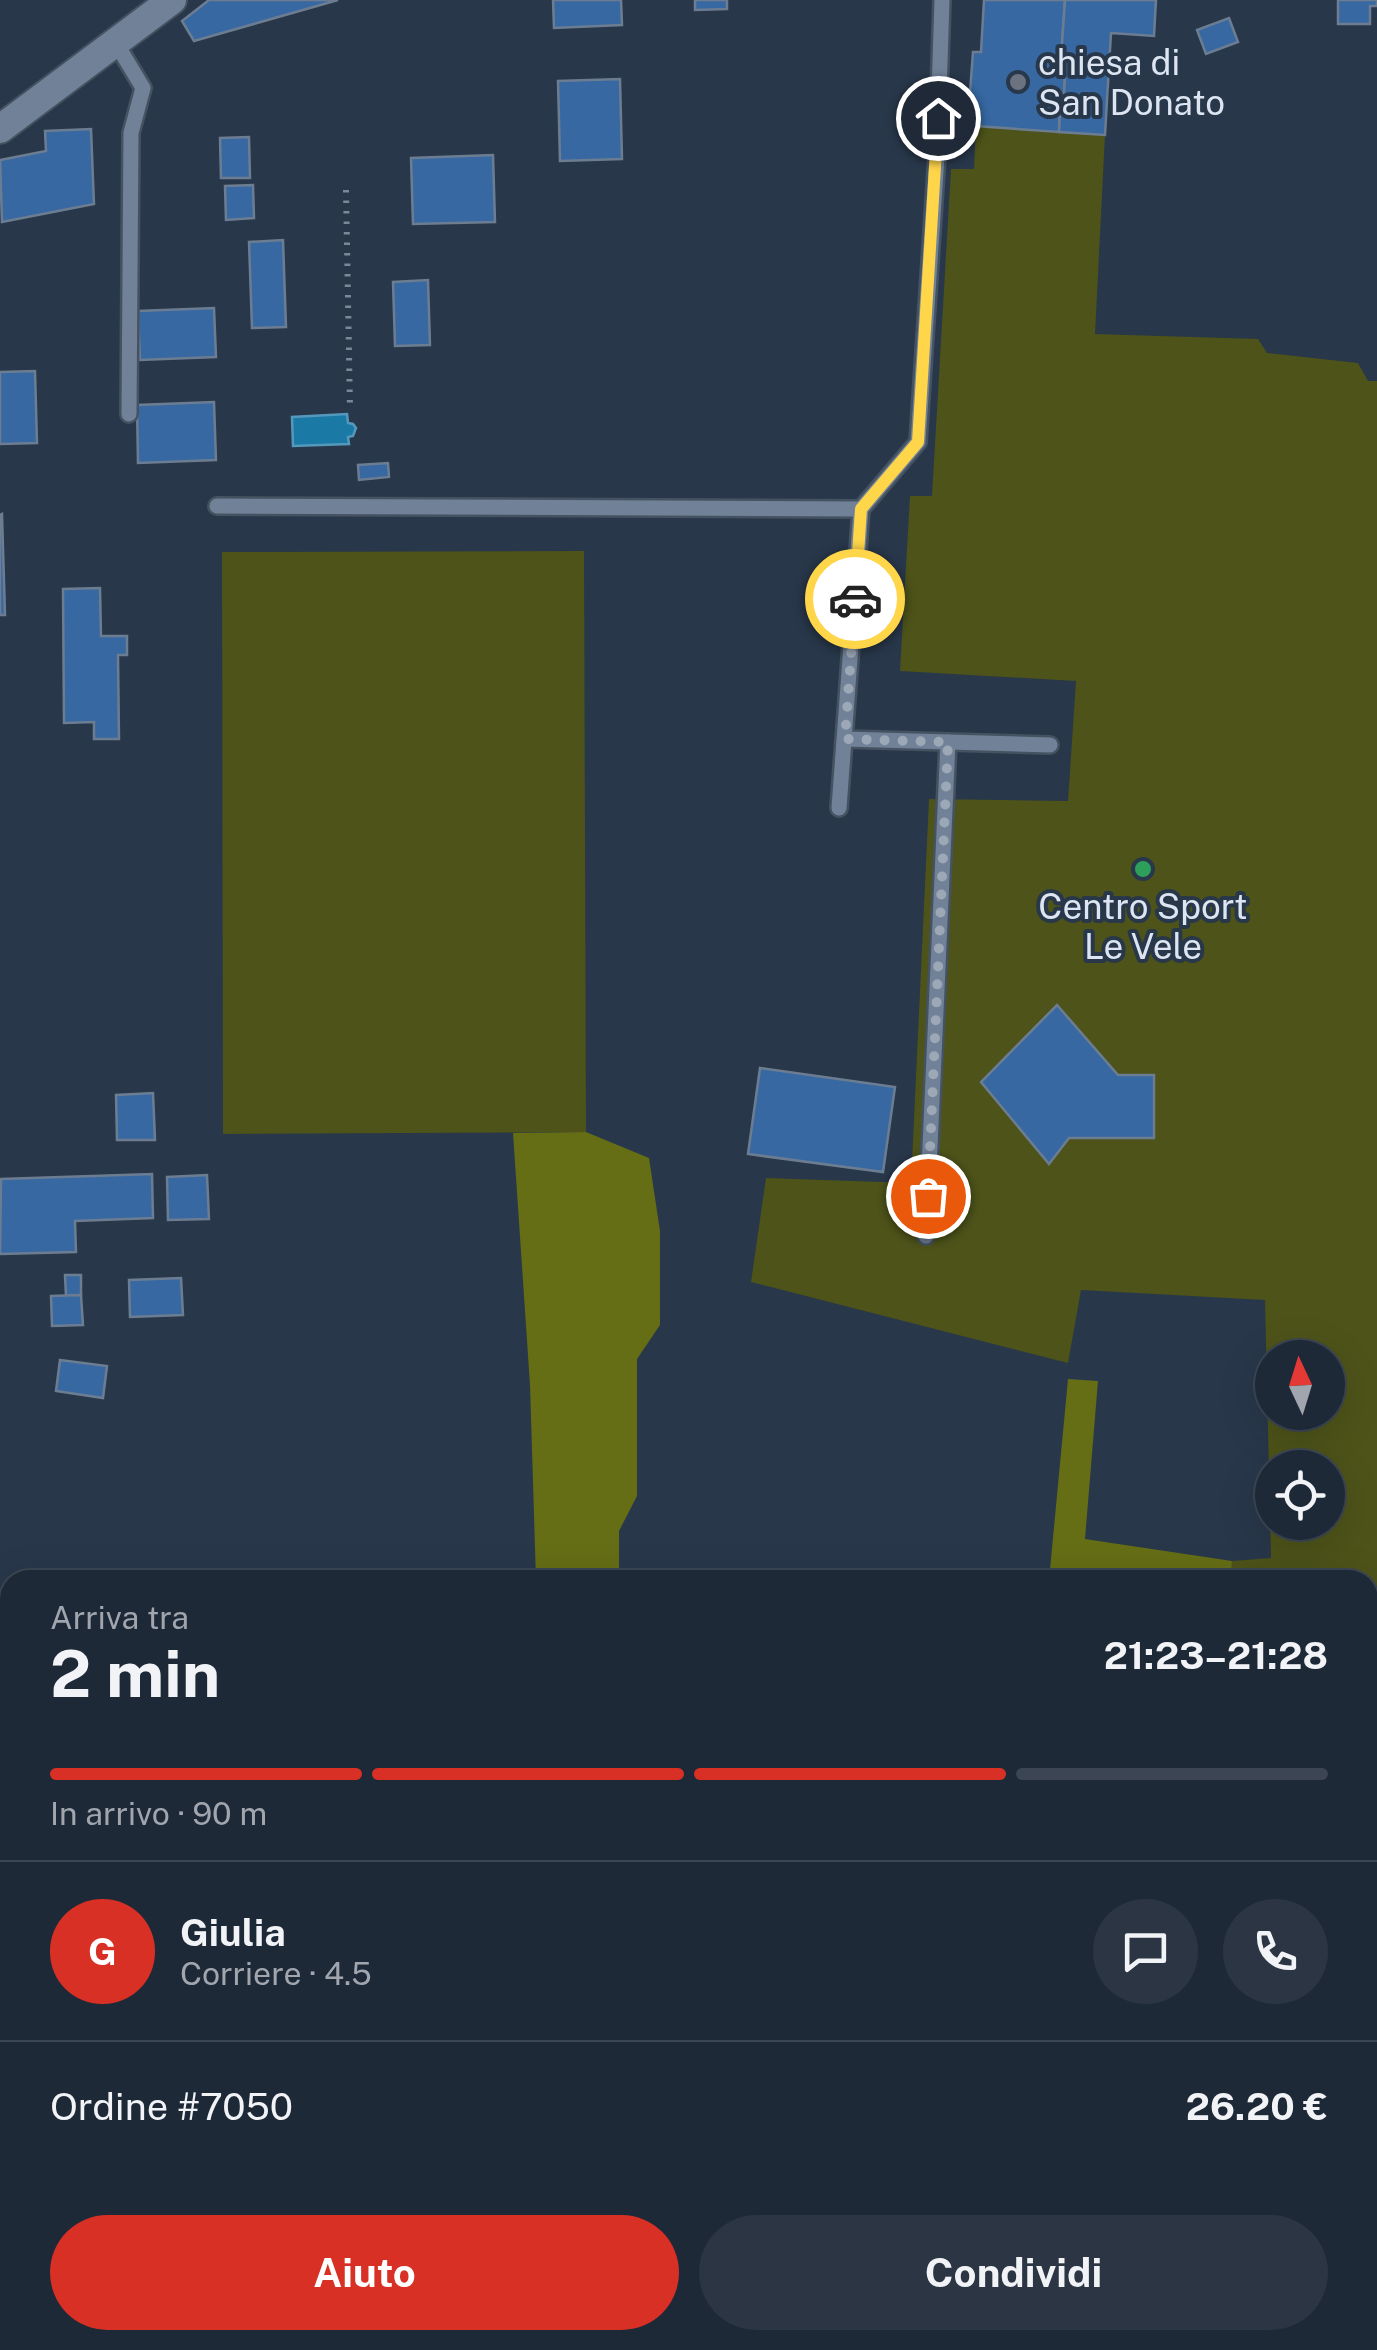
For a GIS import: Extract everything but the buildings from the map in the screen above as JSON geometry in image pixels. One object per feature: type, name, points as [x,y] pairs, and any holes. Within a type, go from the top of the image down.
[{"type":"street","points":[[0,129],[172,0]]},
{"type":"lane","points":[[839,808],[861,509],[918,442],[942,0]]},
{"type":"lane","points":[[116,44],[144,88],[130,134],[129,414]]},
{"type":"lane","points":[[217,506],[861,509]]},
{"type":"lane","points":[[845,739],[1050,745]]},
{"type":"lane","points":[[926,1236],[948,742]]},
{"type":"path","points":[[346,190],[350,408]]},
{"type":"green space","name":"Centro Sport Le Vele","points":[[976,126],[1105,135],[1095,334],[1258,339],[1267,353],[1358,363],[1368,381],[1377,381],[1377,1570],[1232,1570],[1232,1561],[1271,1558],[1271,1540],[1345,1540],[1345,1450],[1268,1450],[1268,1430],[1345,1430],[1345,1340],[1266,1340],[1265,1300],[1081,1290],[1068,1363],[751,1282],[766,1178],[911,1183],[929,799],[1068,801],[1076,681],[900,671],[910,496],[932,496],[951,169],[974,169]]},
{"type":"green space","points":[[584,551],[586,1132],[223,1134],[222,552]]},
{"type":"green space","points":[[586,1132],[649,1158],[660,1231],[660,1325],[637,1359],[637,1496],[619,1531],[619,1570],[536,1570],[530,1385],[513,1133]]},
{"type":"green space","points":[[1068,1379],[1098,1381],[1085,1539],[1232,1561],[1232,1570],[1050,1570]]},
{"type":"water","points":[[347,414],[348,423],[356,428],[353,436],[348,437],[349,444],[293,446],[292,417]]},
{"type":"way so far","points":[[855,599],[845,739],[948,742],[928,1196]]},
{"type":"place","name":"chiesa di San Donato","points":[[1018,82]]},
{"type":"place","name":"Centro Sport Le Vele","points":[[1143,869]]},
{"type":"route","points":[[855,599],[861,509],[918,442],[938,118]]}]
